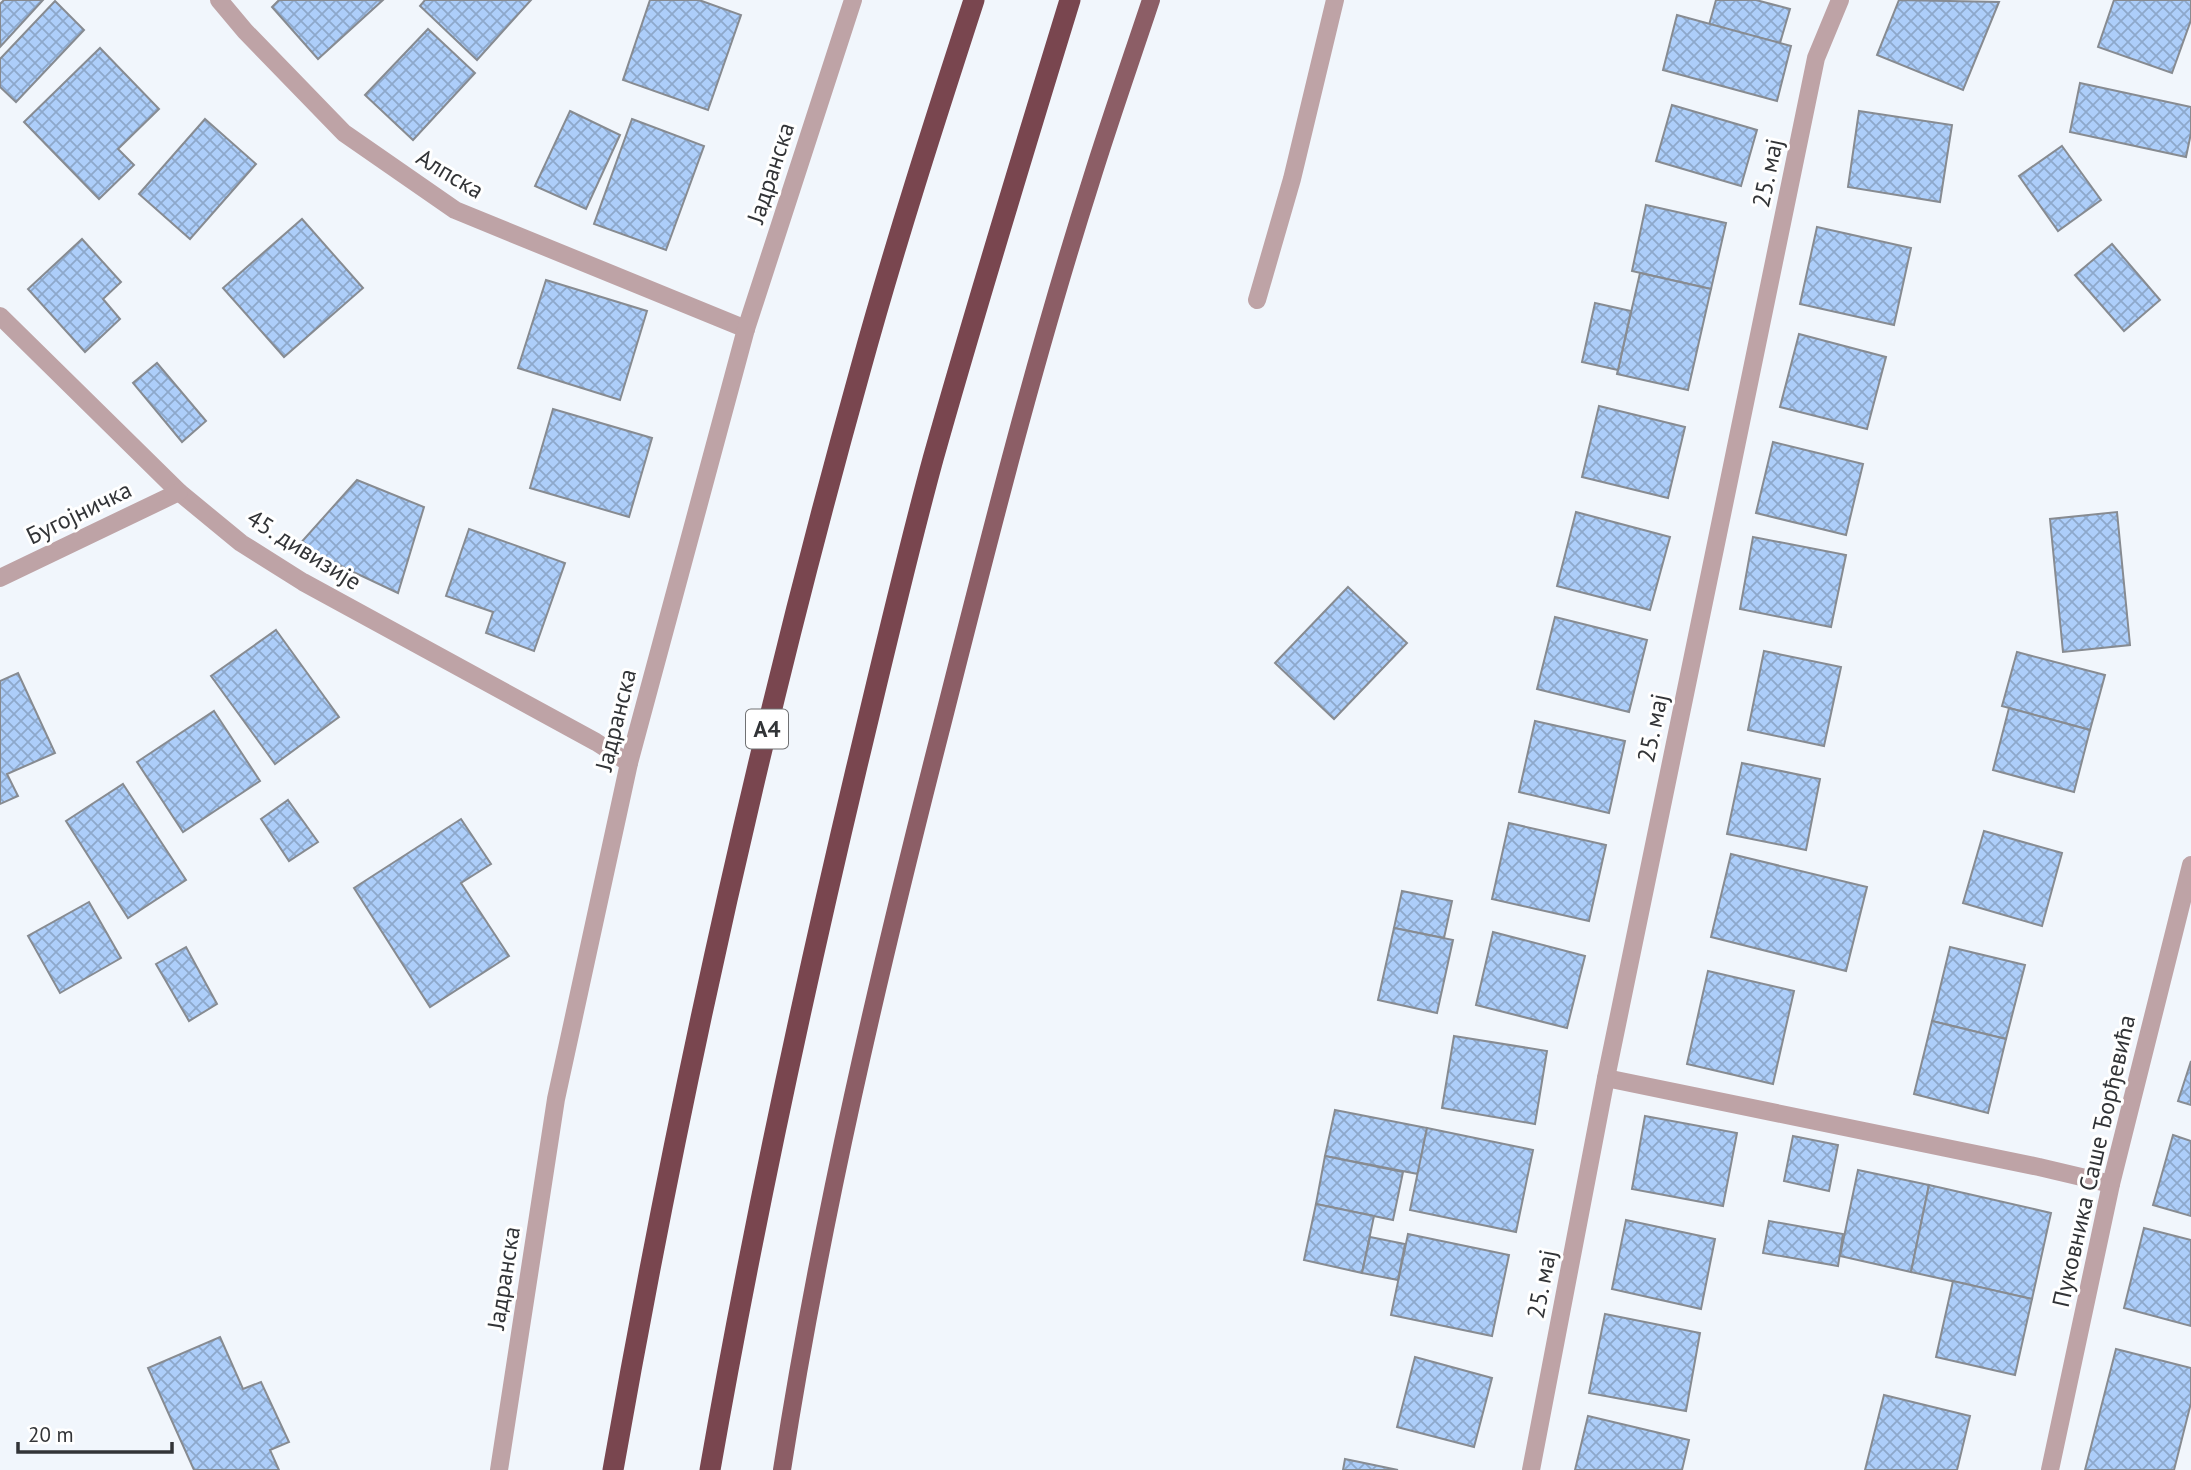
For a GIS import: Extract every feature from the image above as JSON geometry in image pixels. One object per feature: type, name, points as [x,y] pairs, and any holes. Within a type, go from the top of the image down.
[{"type":"highway","name":"A4","points":[[613,1470],[650,1257],[706,990],[801,588],[861,367],[974,0]]},
{"type":"highway","points":[[710,1470],[745,1276],[785,1081],[906,563],[961,364],[1070,0]]},
{"type":"main road","points":[[782,1470],[803,1334],[854,1087],[917,820],[1004,480],[1090,182],[1151,0]]},
{"type":"street","name":"Алпска","points":[[219,0],[245,31],[344,133],[455,211],[746,329]]},
{"type":"street","name":"Јадранска","points":[[499,1470],[556,1099],[629,763],[746,329],[853,0]]},
{"type":"street","points":[[1257,300],[1292,179],[1335,0]]},
{"type":"street","name":"25. мај","points":[[1531,1470],[1606,1078],[1816,58],[1840,0]]},
{"type":"street","name":"45. дивизије","points":[[0,317],[178,492],[241,543],[303,582],[596,742],[629,763]]},
{"type":"street","name":"Бугојничка","points":[[0,578],[178,492]]},
{"type":"street","name":"Пуковника Саше Ђорђевића","points":[[2050,1470],[2110,1184],[2191,865]]},
{"type":"street","points":[[1606,1078],[2110,1184]]},
{"type":"building","points":[[4,0],[43,0],[0,47],[0,4]]},
{"type":"building","points":[[279,0],[383,0],[318,59],[272,7]]},
{"type":"building","points":[[425,0],[531,0],[477,60],[420,6]]},
{"type":"building","points":[[650,0],[699,0],[741,15],[708,110],[623,80]]},
{"type":"building","points":[[1716,0],[1756,0],[1790,9],[1780,43],[1709,25]]},
{"type":"building","points":[[1899,0],[1999,2],[1963,90],[1877,55]]},
{"type":"building","points":[[2114,0],[2191,0],[2191,20],[2172,73],[2098,47]]},
{"type":"building","points":[[55,1],[84,30],[16,102],[0,87],[0,59]]},
{"type":"building","points":[[1677,15],[1791,46],[1777,101],[1663,70]]},
{"type":"building","points":[[428,29],[475,73],[413,140],[365,95]]},
{"type":"building","points":[[100,48],[159,109],[118,149],[134,165],[99,199],[24,122]]},
{"type":"building","points":[[2080,83],[2191,107],[2191,133],[2186,157],[2070,132]]},
{"type":"building","points":[[1672,105],[1757,130],[1741,186],[1656,161]]},
{"type":"building","points":[[570,111],[620,135],[586,209],[535,186]]},
{"type":"building","points":[[1859,111],[1952,125],[1940,202],[1848,187]]},
{"type":"building","points":[[205,119],[256,164],[190,239],[139,194]]},
{"type":"building","points":[[632,119],[704,146],[666,250],[594,224]]},
{"type":"building","points":[[2062,146],[2101,200],[2058,231],[2019,176]]},
{"type":"building","points":[[1646,205],[1726,223],[1711,289],[1632,271]]},
{"type":"building","points":[[302,219],[363,288],[284,357],[223,288]]},
{"type":"building","points":[[1817,227],[1911,248],[1894,325],[1800,304]]},
{"type":"building","points":[[82,239],[121,282],[103,299],[120,319],[85,352],[28,289]]},
{"type":"building","points":[[2112,244],[2160,300],[2124,331],[2075,275]]},
{"type":"building","points":[[1640,273],[1711,289],[1688,390],[1617,374]]},
{"type":"building","points":[[546,280],[647,311],[620,400],[518,368]]},
{"type":"building","points":[[1595,303],[1631,311],[1618,370],[1582,362]]},
{"type":"building","points":[[1799,334],[1886,357],[1867,429],[1780,407]]},
{"type":"building","points":[[157,363],[206,421],[182,442],[133,383]]},
{"type":"building","points":[[1599,406],[1685,427],[1668,498],[1582,477]]},
{"type":"building","points":[[553,409],[652,438],[629,517],[530,488]]},
{"type":"building","points":[[1773,442],[1863,464],[1846,535],[1756,513]]},
{"type":"building","points":[[357,480],[424,507],[398,593],[298,546]]},
{"type":"building","points":[[1576,512],[1670,537],[1650,610],[1557,586]]},
{"type":"building","points":[[2117,512],[2130,645],[2063,652],[2050,519]]},
{"type":"building","points":[[469,529],[565,563],[534,651],[486,633],[493,612],[446,596]]},
{"type":"building","points":[[1753,537],[1846,555],[1831,627],[1740,609]]},
{"type":"building","points":[[1348,587],[1407,643],[1334,719],[1275,663]]},
{"type":"building","points":[[1555,617],[1647,640],[1629,712],[1537,689]]},
{"type":"building","points":[[276,630],[339,717],[275,764],[211,676]]},
{"type":"building","points":[[1764,651],[1841,667],[1824,746],[1748,730]]},
{"type":"building","points":[[2017,652],[2105,675],[2090,730],[2002,706]]},
{"type":"building","points":[[18,673],[55,753],[7,774],[18,796],[0,804],[0,681]]},
{"type":"building","points":[[2009,708],[2090,730],[2074,792],[1993,770]]},
{"type":"building","points":[[214,711],[260,781],[183,832],[137,762]]},
{"type":"building","points":[[1535,721],[1625,741],[1609,813],[1519,792]]},
{"type":"building","points":[[1742,763],[1820,779],[1806,850],[1727,834]]},
{"type":"building","points":[[123,784],[186,880],[128,918],[66,821]]},
{"type":"building","points":[[288,800],[318,842],[289,861],[261,819]]},
{"type":"building","points":[[461,819],[491,864],[461,883],[509,956],[430,1007],[354,888]]},
{"type":"building","points":[[1509,823],[1606,845],[1589,921],[1492,899]]},
{"type":"building","points":[[1984,831],[2062,853],[2042,926],[1963,903]]},
{"type":"building","points":[[1731,854],[1867,887],[1846,971],[1711,937]]},
{"type":"building","points":[[1402,891],[1452,901],[1444,938],[1394,928]]},
{"type":"building","points":[[89,902],[121,958],[60,993],[28,936]]},
{"type":"building","points":[[1394,928],[1453,940],[1437,1013],[1378,1000]]},
{"type":"building","points":[[1493,932],[1585,956],[1567,1028],[1476,1005]]},
{"type":"building","points":[[186,947],[217,1004],[189,1021],[156,964]]},
{"type":"building","points":[[1950,947],[2025,965],[2006,1039],[1932,1021]]},
{"type":"building","points":[[1708,971],[1794,991],[1773,1084],[1687,1064]]},
{"type":"building","points":[[1932,1021],[2006,1039],[1988,1113],[1914,1094]]},
{"type":"building","points":[[1454,1036],[1547,1051],[1535,1124],[1442,1108]]},
{"type":"building","points":[[2191,1061],[2191,1105],[2178,1101]]},
{"type":"building","points":[[1335,1110],[1427,1128],[1418,1174],[1325,1156]]},
{"type":"building","points":[[1645,1116],[1737,1133],[1723,1206],[1632,1189]]},
{"type":"building","points":[[1427,1128],[1533,1150],[1516,1232],[1410,1210]]},
{"type":"building","points":[[2173,1135],[2191,1141],[2191,1216],[2153,1205]]},
{"type":"building","points":[[1793,1136],[1838,1145],[1829,1191],[1784,1181]]},
{"type":"building","points":[[1325,1156],[1403,1172],[1393,1220],[1316,1204]]},
{"type":"building","points":[[1858,1170],[1929,1185],[1911,1272],[1840,1256]]},
{"type":"building","points":[[1929,1185],[2051,1213],[2032,1299],[1911,1272]]},
{"type":"building","points":[[1316,1204],[1374,1216],[1362,1273],[1304,1260]]},
{"type":"building","points":[[1626,1220],[1715,1239],[1701,1309],[1612,1289]]},
{"type":"building","points":[[1769,1221],[1843,1234],[1838,1266],[1763,1253]]},
{"type":"building","points":[[2144,1228],[2191,1240],[2191,1326],[2124,1308]]},
{"type":"building","points":[[1408,1234],[1509,1255],[1492,1336],[1391,1315]]},
{"type":"building","points":[[1370,1237],[1405,1244],[1398,1280],[1362,1273]]},
{"type":"building","points":[[1953,1281],[2032,1299],[2015,1375],[1936,1357]]},
{"type":"building","points":[[1605,1314],[1700,1333],[1686,1411],[1589,1393]]},
{"type":"building","points":[[220,1337],[243,1389],[261,1382],[289,1442],[270,1450],[279,1470],[194,1470],[148,1368]]},
{"type":"building","points":[[2116,1349],[2191,1368],[2191,1403],[2174,1470],[2085,1470]]},
{"type":"building","points":[[1415,1357],[1492,1378],[1474,1447],[1397,1427]]},
{"type":"building","points":[[1884,1395],[1970,1416],[1957,1470],[1865,1470]]},
{"type":"building","points":[[1588,1416],[1689,1440],[1682,1470],[1575,1470]]},
{"type":"building","points":[[1345,1459],[1398,1470],[1343,1470]]}]
